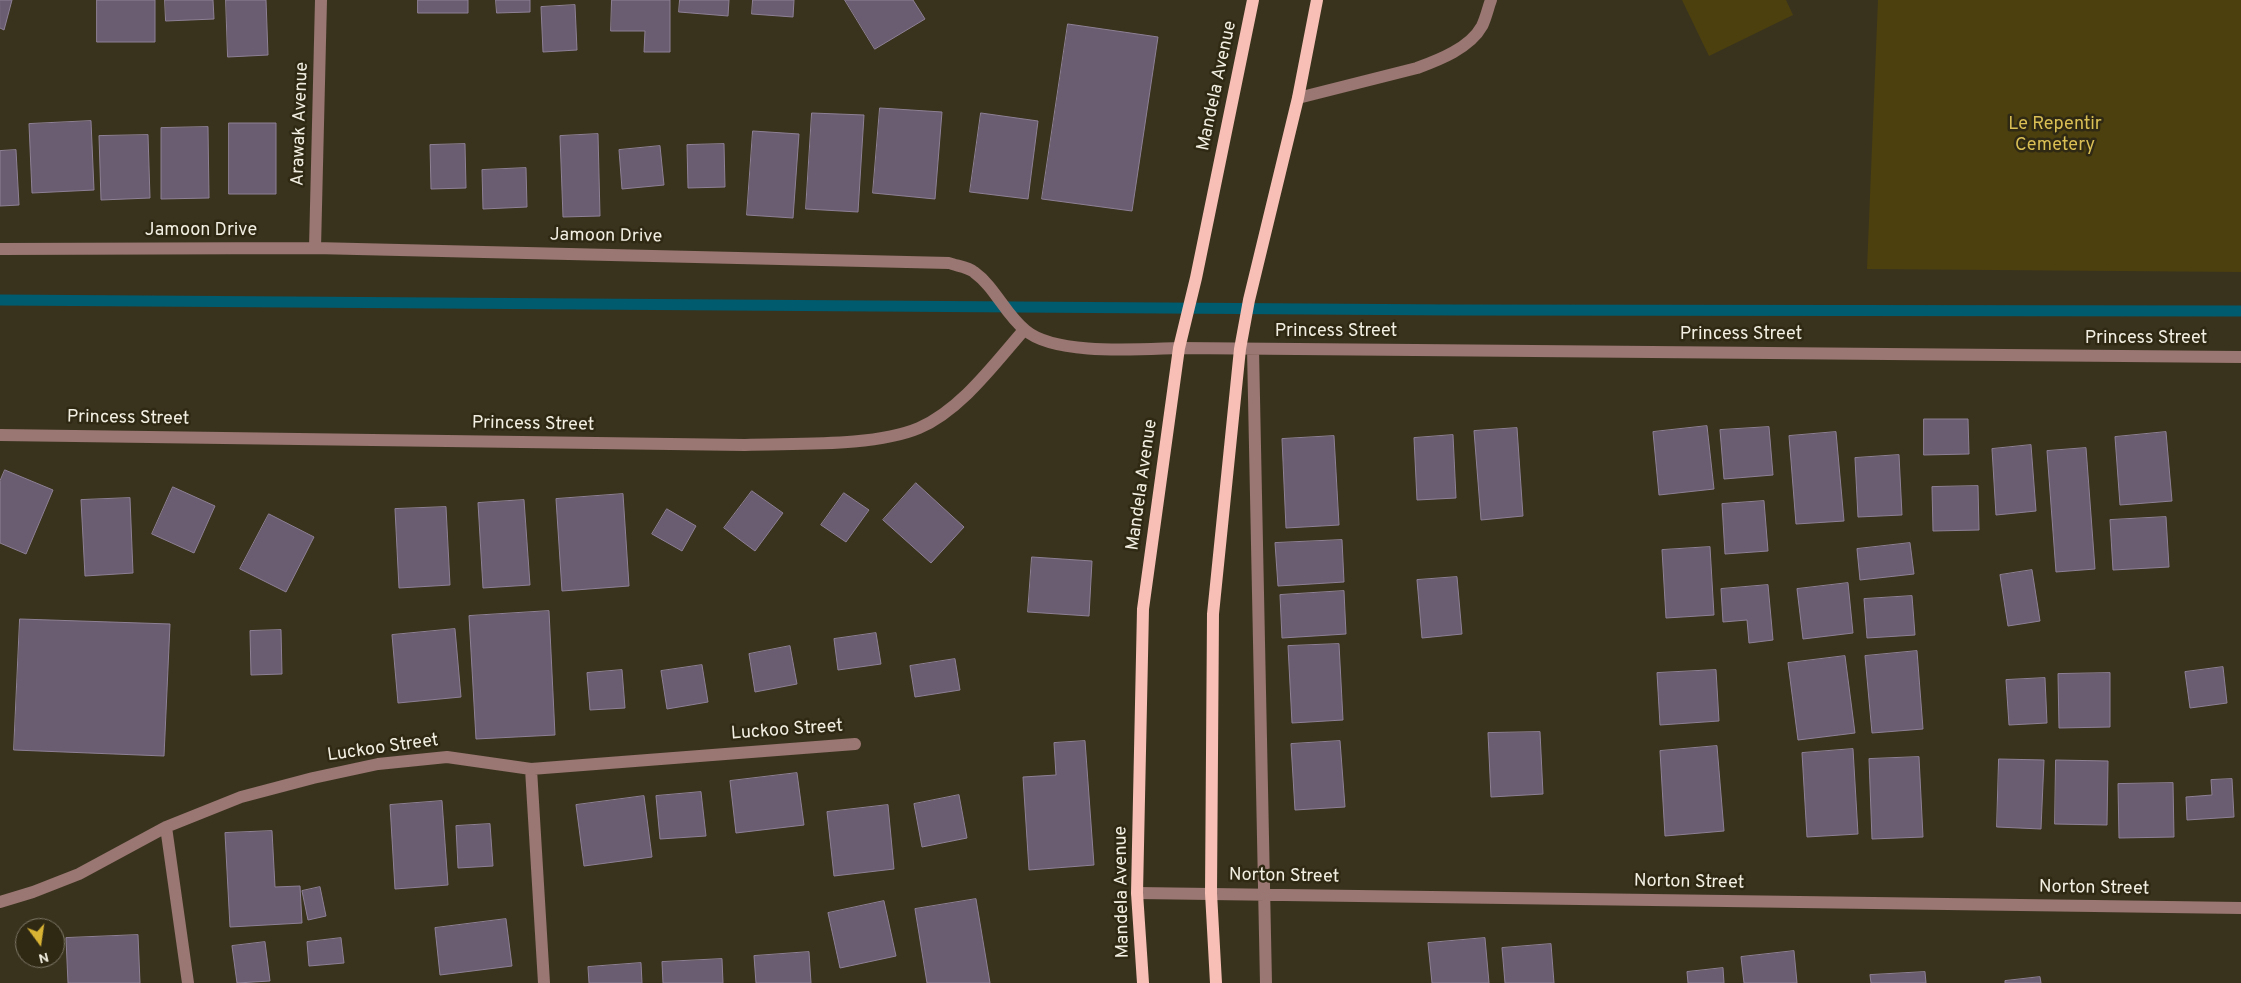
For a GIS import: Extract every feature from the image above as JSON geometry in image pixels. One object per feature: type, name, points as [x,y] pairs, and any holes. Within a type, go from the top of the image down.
[{"type":"main road","name":"Mandela Avenue","points":[[1142,983],[1137,893],[1143,609],[1179,348],[1192,296],[1253,0]]},
{"type":"main road","points":[[1216,983],[1211,893],[1213,614],[1246,349],[1245,326],[1249,300],[1298,98],[1317,0]]},
{"type":"street","name":"Arawak Avenue","points":[[315,248],[322,0]]},
{"type":"street","points":[[1298,98],[1417,68],[1435,61],[1467,42],[1481,27],[1492,0]]},
{"type":"street","name":"Jamoon Drive","points":[[0,250],[315,248],[949,263],[973,271],[989,286],[1020,325],[1036,338],[1061,345],[1111,350],[1179,348]]},
{"type":"street","name":"Princess Street","points":[[0,435],[745,445],[865,440],[919,428],[949,409],[970,390],[1020,325]]},
{"type":"street","name":"Princess Street","points":[[1179,348],[2241,357]]},
{"type":"street","points":[[1246,349],[1266,983]]},
{"type":"street","name":"Luckoo Street","points":[[0,902],[33,892],[78,874],[166,827],[241,797],[312,778],[378,764],[447,757],[531,769],[855,744]]},
{"type":"street","points":[[531,769],[544,983]]},
{"type":"street","points":[[166,827],[188,983]]},
{"type":"street","name":"Norton Street","points":[[1137,893],[2241,908]]},
{"type":"green space","points":[[1682,0],[1786,0],[1793,15],[1709,56]]},
{"type":"green space","name":"Le Repentir Cemetery","points":[[1878,0],[2241,0],[2241,272],[1867,269]]},
{"type":"building","points":[[0,0],[12,0],[4,30],[0,28]]},
{"type":"building","points":[[97,0],[155,0],[155,42],[97,42]]},
{"type":"building","points":[[165,0],[213,0],[214,19],[166,21]]},
{"type":"building","points":[[226,0],[266,0],[268,55],[228,57]]},
{"type":"building","points":[[418,0],[468,0],[468,13],[418,13]]},
{"type":"building","points":[[496,0],[530,0],[530,12],[497,13]]},
{"type":"building","points":[[612,0],[670,0],[670,52],[644,52],[645,31],[611,31]]},
{"type":"building","points":[[680,0],[729,0],[728,16],[679,12]]},
{"type":"building","points":[[753,0],[794,0],[793,17],[752,14]]},
{"type":"building","points":[[845,0],[913,0],[925,19],[875,49]]},
{"type":"building","points":[[575,5],[577,50],[543,52],[541,7]]},
{"type":"building","points":[[1068,24],[1158,37],[1132,211],[1042,199]]},
{"type":"building","points":[[880,108],[942,112],[935,199],[873,193]]},
{"type":"building","points":[[812,113],[864,115],[858,212],[806,209]]},
{"type":"building","points":[[981,113],[1038,121],[1028,199],[970,192]]},
{"type":"building","points":[[91,121],[94,190],[32,193],[29,124]]},
{"type":"building","points":[[229,123],[276,123],[276,194],[229,194]]},
{"type":"building","points":[[208,127],[209,198],[161,199],[161,128]]},
{"type":"building","points":[[753,131],[799,134],[793,218],[747,215]]},
{"type":"building","points":[[598,134],[600,216],[563,217],[560,136]]},
{"type":"building","points":[[148,135],[150,198],[101,200],[99,136]]},
{"type":"building","points":[[465,144],[466,188],[431,189],[430,145]]},
{"type":"building","points":[[724,144],[725,187],[688,188],[687,145]]},
{"type":"building","points":[[660,146],[664,185],[622,189],[619,150]]},
{"type":"building","points":[[16,150],[19,205],[0,206],[0,151]]},
{"type":"building","points":[[526,168],[527,207],[483,209],[482,170]]},
{"type":"building","points":[[1924,419],[1968,419],[1969,454],[1924,455]]},
{"type":"building","points":[[1707,426],[1714,489],[1659,495],[1653,432]]},
{"type":"building","points":[[1769,427],[1773,475],[1724,479],[1720,430]]},
{"type":"building","points":[[1517,428],[1523,516],[1481,520],[1474,431]]},
{"type":"building","points":[[1836,432],[1844,521],[1796,524],[1789,436]]},
{"type":"building","points":[[2166,432],[2172,501],[2120,505],[2115,437]]},
{"type":"building","points":[[1453,435],[1456,498],[1417,500],[1414,438]]},
{"type":"building","points":[[1334,436],[1339,525],[1286,528],[1282,439]]},
{"type":"building","points":[[2031,445],[2036,511],[1996,515],[1992,449]]},
{"type":"building","points":[[2086,448],[2095,569],[2056,572],[2047,451]]},
{"type":"building","points":[[1899,455],[1902,515],[1858,517],[1855,458]]},
{"type":"building","points":[[5,470],[53,490],[26,554],[0,543],[0,481]]},
{"type":"building","points":[[916,483],[964,527],[931,563],[883,520]]},
{"type":"building","points":[[1978,486],[1979,530],[1933,531],[1932,487]]},
{"type":"building","points":[[173,487],[215,506],[194,553],[152,534]]},
{"type":"building","points":[[752,491],[783,513],[755,551],[724,528]]},
{"type":"building","points":[[844,493],[869,510],[846,542],[821,525]]},
{"type":"building","points":[[623,494],[629,586],[562,591],[556,499]]},
{"type":"building","points":[[130,498],[133,573],[85,576],[81,500]]},
{"type":"building","points":[[524,500],[530,585],[483,588],[478,503]]},
{"type":"building","points":[[1764,501],[1768,551],[1725,554],[1722,504]]},
{"type":"building","points":[[446,507],[450,585],[399,588],[395,509]]},
{"type":"building","points":[[667,509],[696,526],[682,551],[652,534]]},
{"type":"building","points":[[269,514],[314,537],[286,592],[240,569]]},
{"type":"building","points":[[2166,517],[2169,567],[2113,570],[2110,520]]},
{"type":"building","points":[[1342,540],[1344,582],[1278,586],[1275,543]]},
{"type":"building","points":[[1910,543],[1914,574],[1860,580],[1857,549]]},
{"type":"building","points":[[1710,547],[1714,615],[1666,618],[1662,550]]},
{"type":"building","points":[[1032,557],[1092,561],[1089,616],[1028,612]]},
{"type":"building","points":[[2032,570],[2040,621],[2008,626],[2000,575]]},
{"type":"building","points":[[1457,577],[1462,634],[1422,638],[1417,580]]},
{"type":"building","points":[[1848,583],[1853,633],[1803,639],[1797,589]]},
{"type":"building","points":[[1768,585],[1773,640],[1749,643],[1747,620],[1723,622],[1721,589]]},
{"type":"building","points":[[1344,591],[1346,634],[1282,638],[1280,595]]},
{"type":"building","points":[[1912,596],[1915,635],[1867,638],[1864,599]]},
{"type":"building","points":[[549,611],[555,735],[476,739],[469,616]]},
{"type":"building","points":[[20,619],[170,624],[164,756],[14,750]]},
{"type":"building","points":[[455,629],[461,697],[398,703],[392,635]]},
{"type":"building","points":[[281,630],[282,674],[251,675],[250,631]]},
{"type":"building","points":[[876,633],[881,664],[838,670],[834,639]]},
{"type":"building","points":[[1339,644],[1343,720],[1292,723],[1288,646]]},
{"type":"building","points":[[790,646],[797,684],[755,692],[749,654]]},
{"type":"building","points":[[1917,651],[1923,729],[1872,733],[1865,656]]},
{"type":"building","points":[[1845,656],[1855,733],[1798,740],[1788,663]]},
{"type":"building","points":[[955,659],[960,690],[915,697],[910,666]]},
{"type":"building","points":[[702,665],[708,702],[667,709],[661,671]]},
{"type":"building","points":[[2223,667],[2227,703],[2190,708],[2185,672]]},
{"type":"building","points":[[622,670],[625,708],[590,710],[587,673]]},
{"type":"building","points":[[1716,670],[1719,721],[1660,725],[1657,673]]},
{"type":"building","points":[[2110,673],[2110,727],[2059,728],[2058,674]]},
{"type":"building","points":[[2045,678],[2047,723],[2009,725],[2006,680]]},
{"type":"building","points":[[1540,732],[1543,794],[1491,797],[1488,733]]},
{"type":"building","points":[[1085,741],[1094,865],[1029,870],[1023,777],[1056,775],[1054,743]]},
{"type":"building","points":[[1340,741],[1345,807],[1295,810],[1291,744]]},
{"type":"building","points":[[1717,746],[1724,831],[1665,836],[1660,751]]},
{"type":"building","points":[[1853,749],[1858,834],[1807,837],[1802,753]]},
{"type":"building","points":[[1919,757],[1923,837],[1872,839],[1869,759]]},
{"type":"building","points":[[1999,759],[2044,760],[2041,829],[1997,827]]},
{"type":"building","points":[[2056,760],[2108,761],[2107,825],[2055,824]]},
{"type":"building","points":[[797,773],[804,825],[736,833],[730,781]]},
{"type":"building","points":[[2232,779],[2234,817],[2187,820],[2186,797],[2212,795],[2211,780]]},
{"type":"building","points":[[2173,783],[2174,837],[2119,838],[2118,784]]},
{"type":"building","points":[[701,792],[706,836],[660,839],[656,796]]},
{"type":"building","points":[[959,795],[967,838],[922,847],[914,804]]},
{"type":"building","points":[[644,796],[652,857],[584,866],[576,805]]},
{"type":"building","points":[[442,801],[448,885],[395,889],[390,805]]},
{"type":"building","points":[[888,805],[894,869],[834,876],[827,812]]},
{"type":"building","points":[[490,824],[493,866],[458,868],[456,826]]},
{"type":"building","points":[[272,831],[275,887],[300,886],[302,923],[230,927],[225,833]]},
{"type":"building","points":[[320,887],[326,916],[308,920],[302,891]]},
{"type":"building","points":[[976,899],[990,983],[927,983],[915,909]]},
{"type":"building","points":[[884,901],[896,956],[840,968],[828,913]]},
{"type":"building","points":[[506,919],[512,966],[440,975],[435,928]]},
{"type":"building","points":[[138,935],[140,983],[68,983],[66,938]]},
{"type":"building","points":[[341,938],[344,963],[309,966],[307,942]]},
{"type":"building","points":[[1485,938],[1489,983],[1432,983],[1428,943]]},
{"type":"building","points":[[265,942],[270,981],[237,983],[232,946]]},
{"type":"building","points":[[1551,944],[1554,983],[1505,983],[1502,948]]},
{"type":"building","points":[[1794,951],[1797,983],[1744,983],[1741,957]]},
{"type":"building","points":[[809,952],[811,983],[756,983],[754,956]]},
{"type":"building","points":[[722,959],[723,983],[663,983],[662,962]]},
{"type":"building","points":[[641,963],[642,983],[589,983],[588,967]]},
{"type":"building","points":[[1723,968],[1724,983],[1688,983],[1687,972]]},
{"type":"building","points":[[1925,972],[1926,983],[1871,983],[1870,975]]},
{"type":"building","points":[[2040,977],[2041,983],[2005,983],[2005,981]]},
{"type":"waterway","points":[[0,300],[1455,310],[2241,311]]}]
